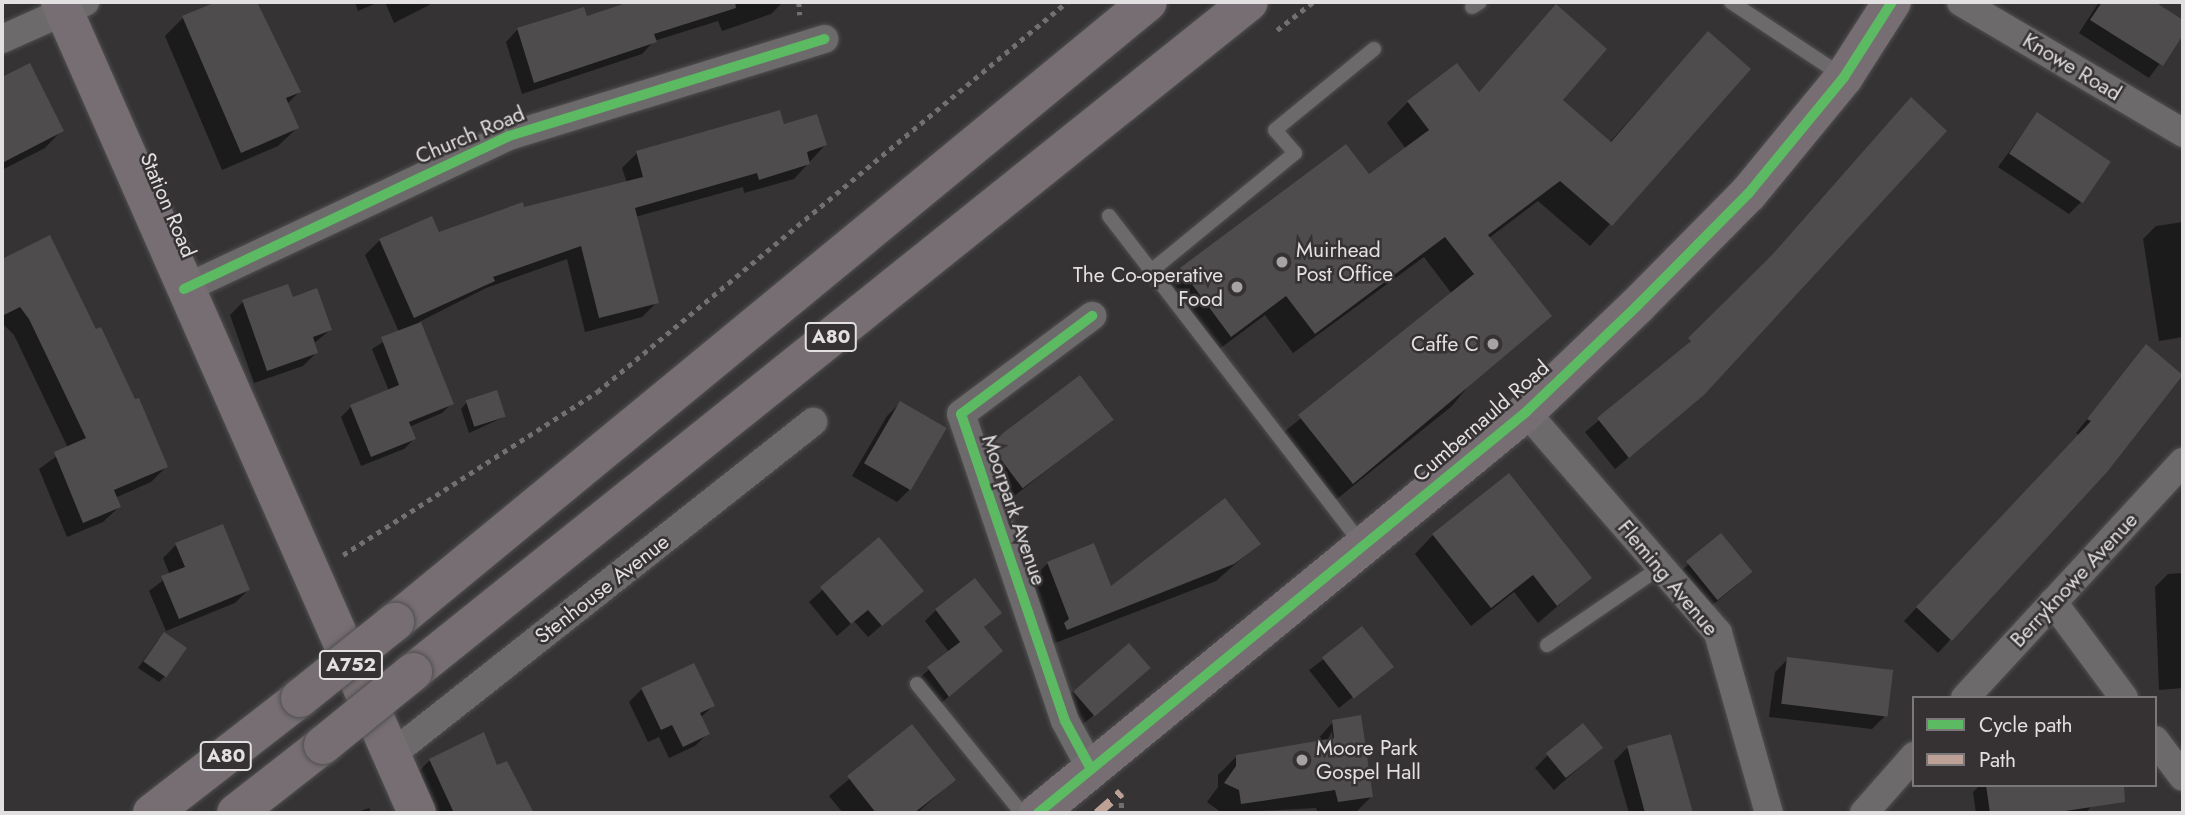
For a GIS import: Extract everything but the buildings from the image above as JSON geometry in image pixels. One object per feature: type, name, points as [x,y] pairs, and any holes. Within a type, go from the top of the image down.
[{"type":"main road","name":"A80","points":[[152,813],[395,622],[1149,2]]},
{"type":"main road","name":"A80","points":[[236,813],[1249,2]]},
{"type":"main road","name":"Cumbernauld Road","points":[[1038,813],[1526,412],[1748,194],[1844,77],[1892,2]]},
{"type":"main road","name":"Station Road","points":[[70,5],[184,289],[417,813]]},
{"type":"street","name":"Knowe Road","points":[[1961,2],[2183,133]]},
{"type":"street","points":[[2,39],[70,5]]},
{"type":"street","name":"Church Road","points":[[184,289],[509,136],[824,39]]},
{"type":"street","name":"Moorpark Avenue","points":[[1091,769],[1065,721],[961,414],[1092,316]]},
{"type":"street","name":"Fleming Avenue","points":[[1526,412],[1718,633],[1769,813]]},
{"type":"street","name":"Stenhouse Avenue","points":[[391,755],[813,422]]},
{"type":"street","name":"Berryknowe Avenue","points":[[1967,696],[2183,462]]},
{"type":"street","points":[[2053,603],[2123,696]]},
{"type":"street","points":[[2157,743],[2183,777]]},
{"type":"street","points":[[1864,813],[1912,758]]},
{"type":"lane","points":[[1731,2],[1844,77]]},
{"type":"lane","points":[[1151,271],[1295,153],[1275,130],[1374,48]]},
{"type":"lane","points":[[1109,216],[1363,546]]},
{"type":"lane","points":[[1547,645],[1661,567]]},
{"type":"lane","points":[[917,684],[1021,813]]},
{"type":"path","points":[[311,575],[597,392],[1067,2]]},
{"type":"marked path","points":[[1097,813],[1121,792]]},
{"type":"cycle path","points":[[1038,813],[1526,412],[1637,306],[1748,194],[1844,77],[1892,2]]},
{"type":"cycle path","points":[[184,289],[509,136],[824,39]]},
{"type":"cycle path","points":[[1091,769],[1065,721],[961,414],[1092,316]]},
{"type":"place","name":"Muirhead Post Office","points":[[1282,262]]},
{"type":"place","name":"The Co-operative Food","points":[[1237,287]]},
{"type":"place","name":"Caffe C","points":[[1493,344]]},
{"type":"place","name":"Moore Park Gospel Hall","points":[[1302,760]]}]
